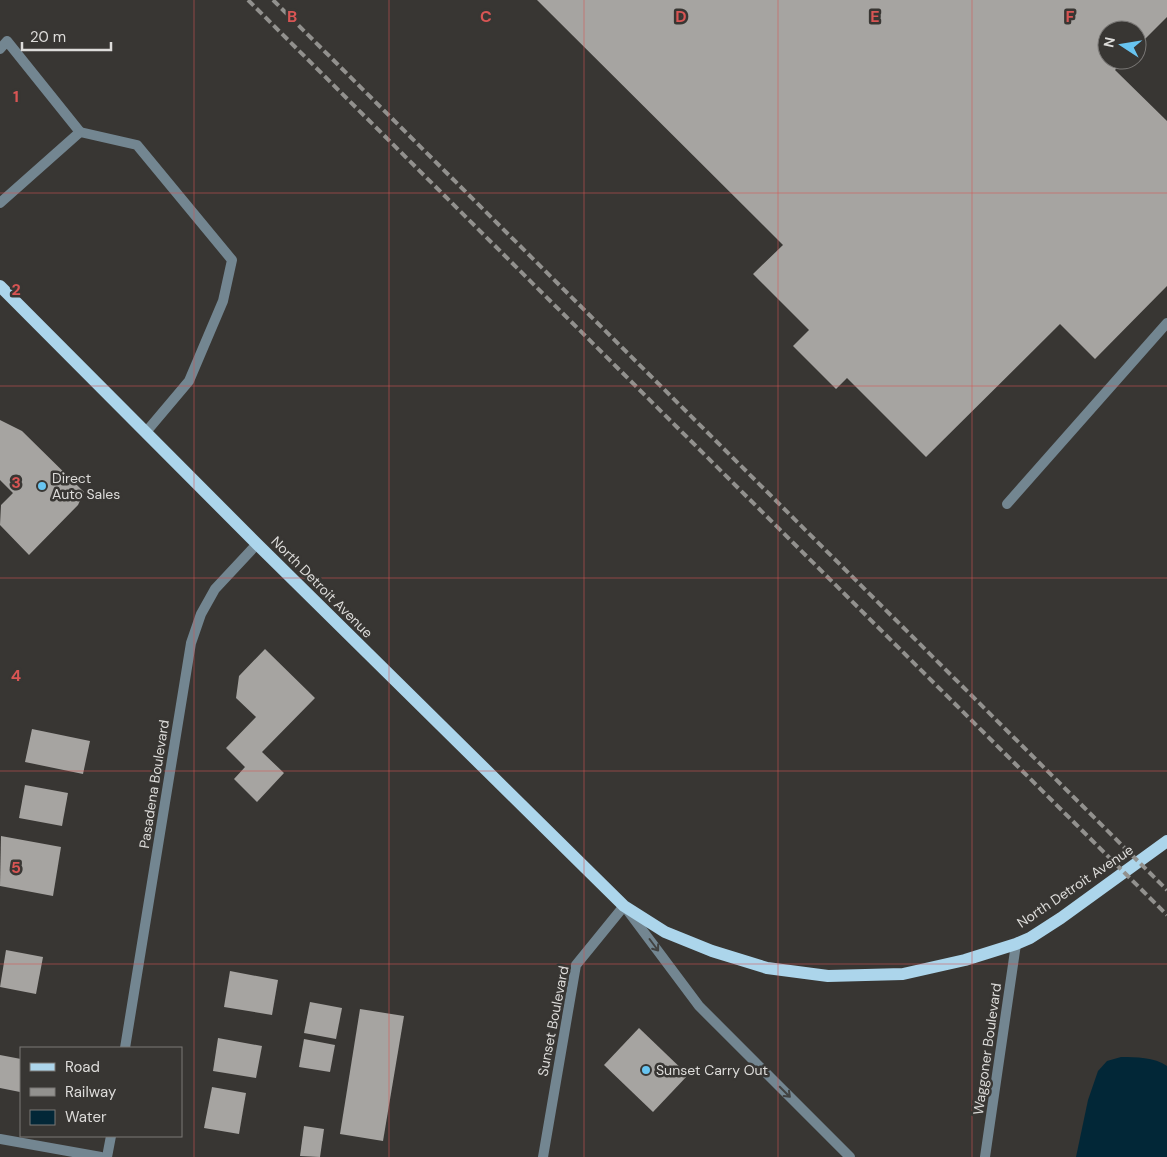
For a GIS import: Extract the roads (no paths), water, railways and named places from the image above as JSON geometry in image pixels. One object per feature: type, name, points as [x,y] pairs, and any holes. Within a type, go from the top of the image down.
[{"type":"main road","name":"North Detroit Avenue","points":[[0,286],[257,544],[624,906],[665,932],[712,951],[767,968],[828,976],[903,974],[965,960],[1016,944],[1043,930],[1167,841]]},
{"type":"street","points":[[0,49],[7,41],[80,132],[137,145],[232,260],[223,301],[189,381],[146,432]]},
{"type":"street","points":[[0,203],[80,132]]},
{"type":"street","points":[[1007,504],[1167,323]]},
{"type":"street","name":"Pasadena Boulevard","points":[[125,1047],[191,643],[201,614],[215,589],[257,544]]},
{"type":"street","name":"Sunset Boulevard","points":[[543,1157],[576,965],[624,906]]},
{"type":"street","name":"North Detroit Avenue","points":[[624,906],[700,1006],[850,1157]]},
{"type":"street","name":"Waggoner Boulevard","points":[[985,1157],[1016,944]]},
{"type":"street","points":[[107,1157],[111,1137]]},
{"type":"street","points":[[0,1139],[101,1157]]},
{"type":"water","points":[[1121,1057],[1151,1059],[1167,1066],[1167,1157],[1076,1157],[1088,1100],[1098,1071],[1107,1061]]},
{"type":"railway","points":[[248,0],[1167,915]]},
{"type":"railway","points":[[273,0],[1167,890]]},
{"type":"place","name":"Direct Auto Sales","points":[[42,486]]},
{"type":"place","name":"Sunset Carry Out","points":[[646,1070]]}]
